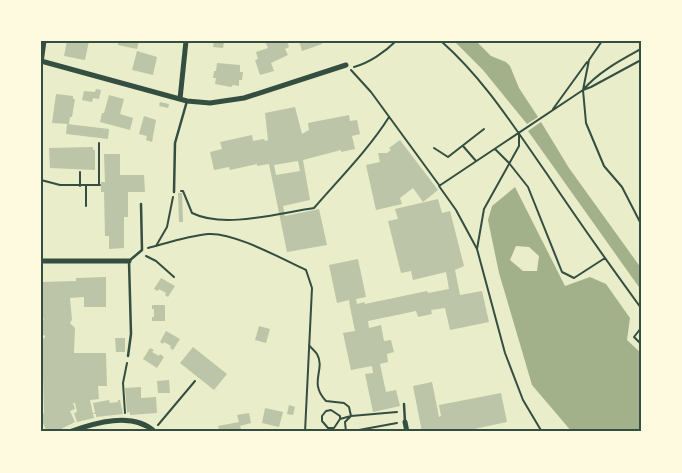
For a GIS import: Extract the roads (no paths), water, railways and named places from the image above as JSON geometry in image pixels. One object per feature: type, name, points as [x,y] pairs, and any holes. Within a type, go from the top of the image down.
[{"type":"street","points":[[44,41],[41,62],[186,101],[210,103],[244,98],[346,65]]},
{"type":"street","points":[[180,99],[186,41]]},
{"type":"street","points":[[41,261],[129,261]]},
{"type":"street","points":[[69,432],[98,422],[125,421],[136,422],[154,431]]},
{"type":"street","points":[[405,422],[406,432]]},
{"type":"lane","points":[[174,192],[175,143],[186,101]]},
{"type":"lane","points":[[128,356],[131,334],[129,261],[141,251],[141,204]]},
{"type":"lane","points":[[404,404],[405,422]]}]
